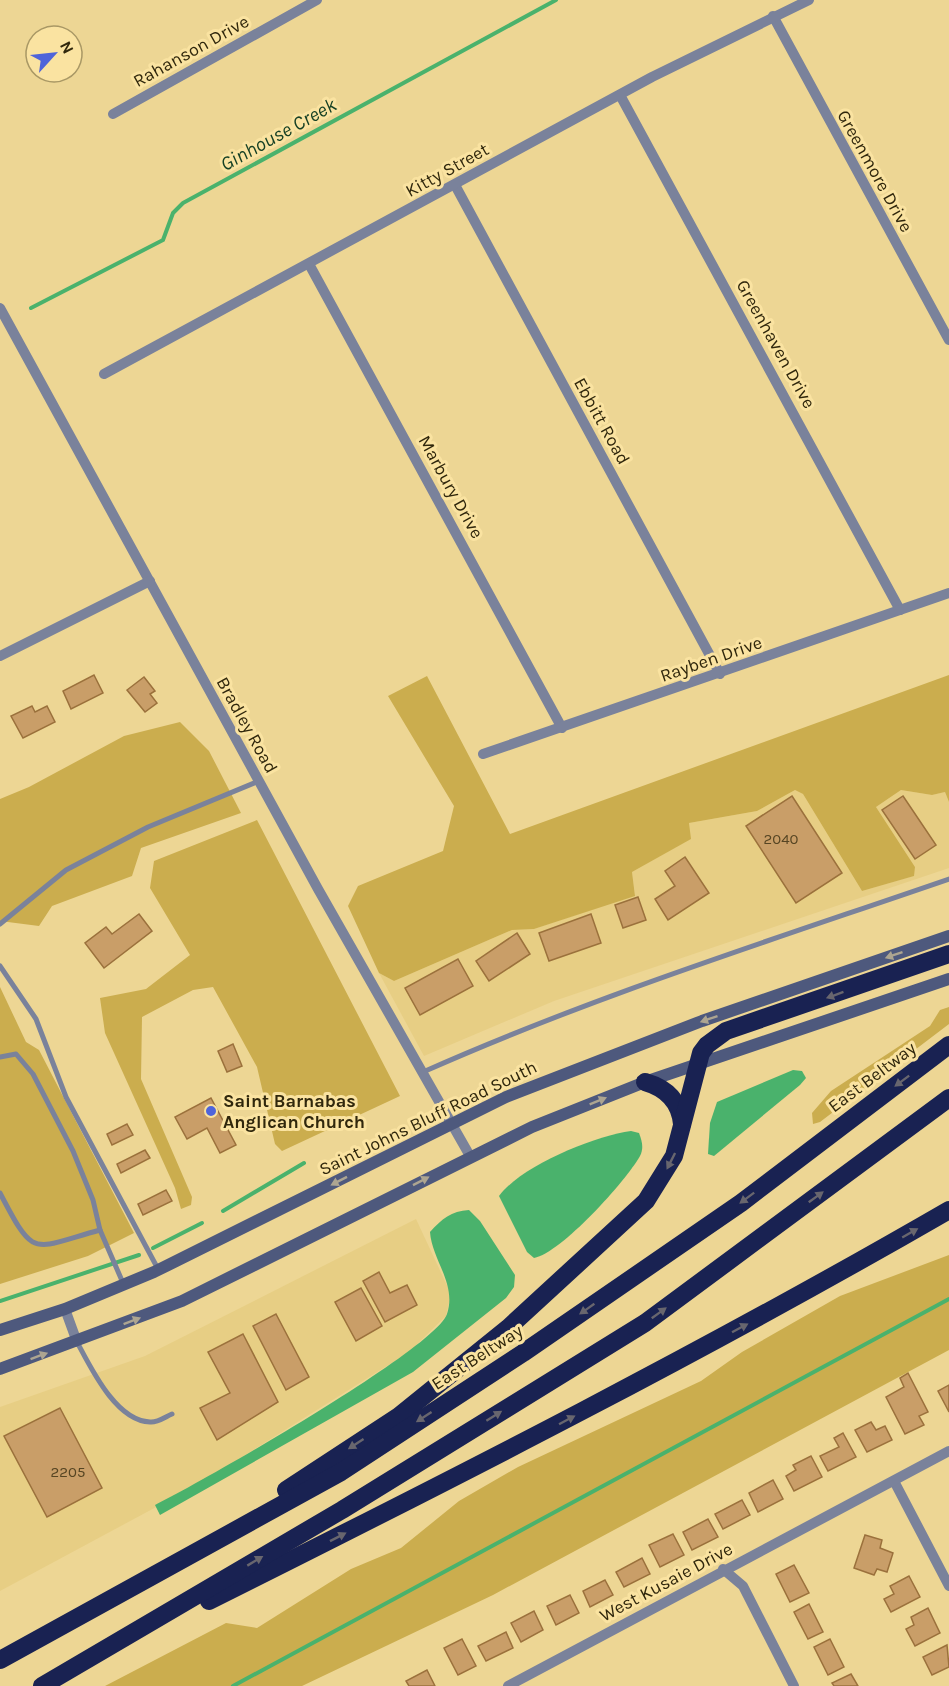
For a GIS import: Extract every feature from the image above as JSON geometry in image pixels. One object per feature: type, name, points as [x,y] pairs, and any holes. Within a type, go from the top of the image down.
[{"type":"highway","points":[[149,1580],[399,1416],[508,1328],[646,1201],[674,1156],[683,1131],[697,1065],[707,1045],[726,1031],[949,954]]},
{"type":"highway","name":"East Beltway","points":[[0,1660],[149,1580],[341,1472],[523,1353],[741,1203],[949,1045]]},
{"type":"highway","points":[[645,1082],[665,1090],[676,1101],[683,1131]]},
{"type":"highway","points":[[79,1666],[342,1510],[645,1323],[949,1098]]},
{"type":"highway","points":[[42,1686],[493,1459],[784,1305],[949,1210]]},
{"type":"main road","name":"Saint Johns Bluff Road South","points":[[0,1330],[65,1309],[159,1270],[506,1097],[605,1057],[949,936]]},
{"type":"main road","points":[[0,1370],[182,1301],[532,1126],[645,1082],[949,979]]},
{"type":"street","name":"Rahanson Drive","points":[[113,114],[317,0]]},
{"type":"street","name":"Kitty Street","points":[[104,374],[620,95],[773,16],[809,0]]},
{"type":"street","name":"Greenmore Drive","points":[[773,16],[949,340]]},
{"type":"street","name":"Greenhaven Drive","points":[[620,95],[900,610]]},
{"type":"street","name":"Ebbitt Road","points":[[455,184],[720,674]]},
{"type":"street","name":"Marbury Drive","points":[[309,264],[562,728]]},
{"type":"street","name":"Bradley Road","points":[[0,308],[259,781],[470,1156]]},
{"type":"street","points":[[0,656],[150,581]]},
{"type":"street","name":"Rayben Drive","points":[[483,754],[949,593]]},
{"type":"street","points":[[65,1309],[78,1342]]},
{"type":"street","name":"West Kusaie Drive","points":[[508,1686],[723,1569],[949,1451]]},
{"type":"street","points":[[894,1480],[949,1586]]},
{"type":"street","points":[[723,1569],[742,1586],[794,1686]]},
{"type":"lane","points":[[0,924],[66,870],[148,827],[259,781]]},
{"type":"lane","points":[[423,1072],[499,1038],[632,987],[949,879]]},
{"type":"lane","points":[[0,966],[36,1019],[66,1097],[159,1270]]},
{"type":"lane","points":[[0,1057],[16,1054],[33,1074],[73,1151],[93,1200],[100,1230],[124,1284]]},
{"type":"lane","points":[[0,1193],[29,1243],[44,1246],[100,1230]]},
{"type":"lane","points":[[78,1342],[101,1386],[132,1418],[152,1423],[172,1414]]},
{"type":"shaded area","points":[[949,675],[949,802],[945,792],[932,795],[901,790],[876,807],[915,867],[914,876],[862,891],[803,794],[795,790],[757,811],[689,823],[691,839],[632,872],[635,896],[534,929],[512,930],[394,981],[379,973],[348,906],[358,886],[443,851],[454,806],[388,696],[427,676],[510,834]]},
{"type":"shaded area","points":[[180,722],[209,751],[241,813],[141,848],[132,876],[52,906],[39,926],[0,921],[0,799],[29,787],[124,736]]},
{"type":"shaded area","points":[[795,790],[803,794],[862,891],[913,876],[915,867],[876,807],[901,790],[932,795],[945,792],[949,802],[949,868],[554,1001],[424,1056],[379,973],[394,981],[512,930],[534,929],[635,895],[632,872],[690,839],[689,823],[757,811]]},
{"type":"shaded area","points":[[257,820],[400,1096],[282,1151],[275,1144],[257,1067],[213,987],[193,990],[142,1017],[141,1079],[192,1197],[191,1205],[181,1209],[175,1188],[105,1033],[100,998],[146,989],[190,955],[150,888],[154,861]]},
{"type":"shaded area","points":[[0,987],[26,1042],[39,1050],[134,1233],[88,1256],[0,1284]]},
{"type":"shaded area","points":[[949,1007],[949,1024],[820,1122],[813,1124],[812,1113],[831,1091],[930,1026],[940,1010]]},
{"type":"shaded area","points":[[793,1070],[802,1071],[806,1078],[800,1085],[714,1156],[708,1154],[710,1123],[717,1102]]},
{"type":"shaded area","points":[[631,1131],[639,1133],[642,1145],[640,1156],[633,1167],[576,1230],[546,1253],[534,1258],[527,1252],[499,1196],[524,1174],[559,1154],[598,1139]]},
{"type":"shaded area","points":[[469,1210],[480,1221],[515,1275],[514,1287],[506,1298],[413,1372],[160,1515],[155,1505],[264,1444],[361,1384],[403,1356],[433,1331],[447,1314],[449,1292],[430,1232],[447,1217]]},
{"type":"shaded area","points":[[416,1219],[451,1294],[446,1316],[409,1352],[199,1484],[0,1591],[0,1407],[145,1356]]},
{"type":"shaded area","points":[[949,1255],[949,1350],[493,1595],[302,1686],[105,1686],[226,1623],[257,1628],[351,1569],[401,1548],[459,1501],[518,1467],[701,1381],[742,1352],[840,1296]]},
{"type":"building","points":[[94,675],[103,693],[71,709],[63,691]]},
{"type":"building","points":[[144,677],[155,691],[150,694],[157,703],[145,712],[127,690]]},
{"type":"building","points":[[32,706],[35,712],[47,706],[55,722],[23,738],[11,716]]},
{"type":"building","points":[[792,796],[842,873],[796,903],[746,826]]},
{"type":"building","points":[[903,796],[936,845],[915,859],[882,810]]},
{"type":"building","points":[[685,857],[709,893],[668,920],[655,899],[675,886],[665,871]]},
{"type":"building","points":[[638,897],[646,920],[623,928],[615,905]]},
{"type":"building","points":[[139,914],[152,931],[104,968],[85,943],[106,927],[112,934]]},
{"type":"building","points":[[591,914],[601,943],[549,961],[539,933]]},
{"type":"building","points":[[517,933],[530,954],[489,981],[476,961]]},
{"type":"building","points":[[458,959],[473,986],[420,1015],[405,988]]},
{"type":"building","points":[[233,1044],[242,1066],[227,1072],[218,1051]]},
{"type":"building","points":[[211,1098],[236,1145],[220,1153],[207,1128],[187,1139],[175,1117]]},
{"type":"building","points":[[127,1124],[133,1135],[112,1145],[107,1134]]},
{"type":"building","points":[[145,1150],[150,1158],[121,1173],[117,1164]]},
{"type":"building","points":[[166,1190],[172,1201],[143,1215],[138,1204]]},
{"type":"building","points":[[379,1272],[390,1293],[407,1285],[417,1305],[385,1322],[363,1281]]},
{"type":"building","points":[[361,1288],[382,1326],[356,1341],[335,1302]]},
{"type":"building","points":[[276,1314],[309,1377],[286,1390],[253,1326]]},
{"type":"building","points":[[243,1334],[278,1402],[217,1440],[200,1408],[230,1393],[208,1352]]},
{"type":"building","points":[[908,1373],[928,1412],[919,1416],[924,1425],[905,1434],[886,1397],[904,1387],[900,1378]]},
{"type":"building","points":[[949,1385],[949,1412],[938,1391]]},
{"type":"building","points":[[60,1408],[102,1488],[47,1517],[4,1436]]},
{"type":"building","points":[[871,1422],[876,1430],[885,1426],[892,1440],[867,1452],[855,1430]]},
{"type":"building","points":[[843,1433],[856,1457],[828,1471],[820,1456],[839,1447],[834,1438]]},
{"type":"building","points":[[811,1456],[822,1477],[794,1491],[786,1476],[796,1470],[793,1465]]},
{"type":"building","points":[[773,1480],[783,1499],[758,1512],[749,1493]]},
{"type":"building","points":[[742,1500],[750,1515],[723,1529],[715,1514]]},
{"type":"building","points":[[708,1519],[718,1537],[692,1550],[683,1532]]},
{"type":"building","points":[[673,1534],[684,1555],[660,1567],[649,1545]]},
{"type":"building","points":[[865,1535],[882,1540],[880,1548],[893,1553],[887,1572],[877,1569],[874,1575],[854,1568]]},
{"type":"building","points":[[642,1558],[650,1574],[624,1587],[616,1572]]},
{"type":"building","points":[[794,1565],[809,1593],[790,1602],[776,1574]]},
{"type":"building","points":[[909,1576],[920,1597],[891,1612],[884,1599],[894,1594],[890,1586]]},
{"type":"building","points":[[605,1580],[613,1595],[590,1607],[583,1591]]},
{"type":"building","points":[[570,1595],[579,1613],[556,1625],[547,1606]]},
{"type":"building","points":[[809,1604],[823,1632],[808,1639],[794,1612]]},
{"type":"building","points":[[928,1608],[940,1633],[915,1646],[906,1629],[914,1625],[911,1617]]},
{"type":"building","points":[[534,1611],[543,1630],[521,1642],[511,1623]]},
{"type":"building","points":[[506,1632],[513,1648],[486,1661],[478,1646]]},
{"type":"building","points":[[462,1639],[476,1666],[458,1675],[444,1648]]},
{"type":"building","points":[[830,1639],[844,1667],[828,1675],[814,1647]]},
{"type":"building","points":[[947,1645],[949,1667],[932,1675],[923,1657]]},
{"type":"building","points":[[427,1670],[435,1686],[409,1686],[406,1681]]},
{"type":"building","points":[[851,1674],[858,1686],[834,1686],[832,1683]]},
{"type":"waterway","name":"Ginhouse Creek","points":[[31,308],[163,240],[173,213],[183,203],[556,0]]},
{"type":"waterway","points":[[223,1211],[304,1163]]},
{"type":"waterway","points":[[153,1248],[202,1223]]},
{"type":"waterway","points":[[0,1301],[139,1255]]},
{"type":"waterway","points":[[233,1686],[949,1299]]},
{"type":"place","name":"Saint Barnabas Anglican Church","points":[[211,1111]]}]
